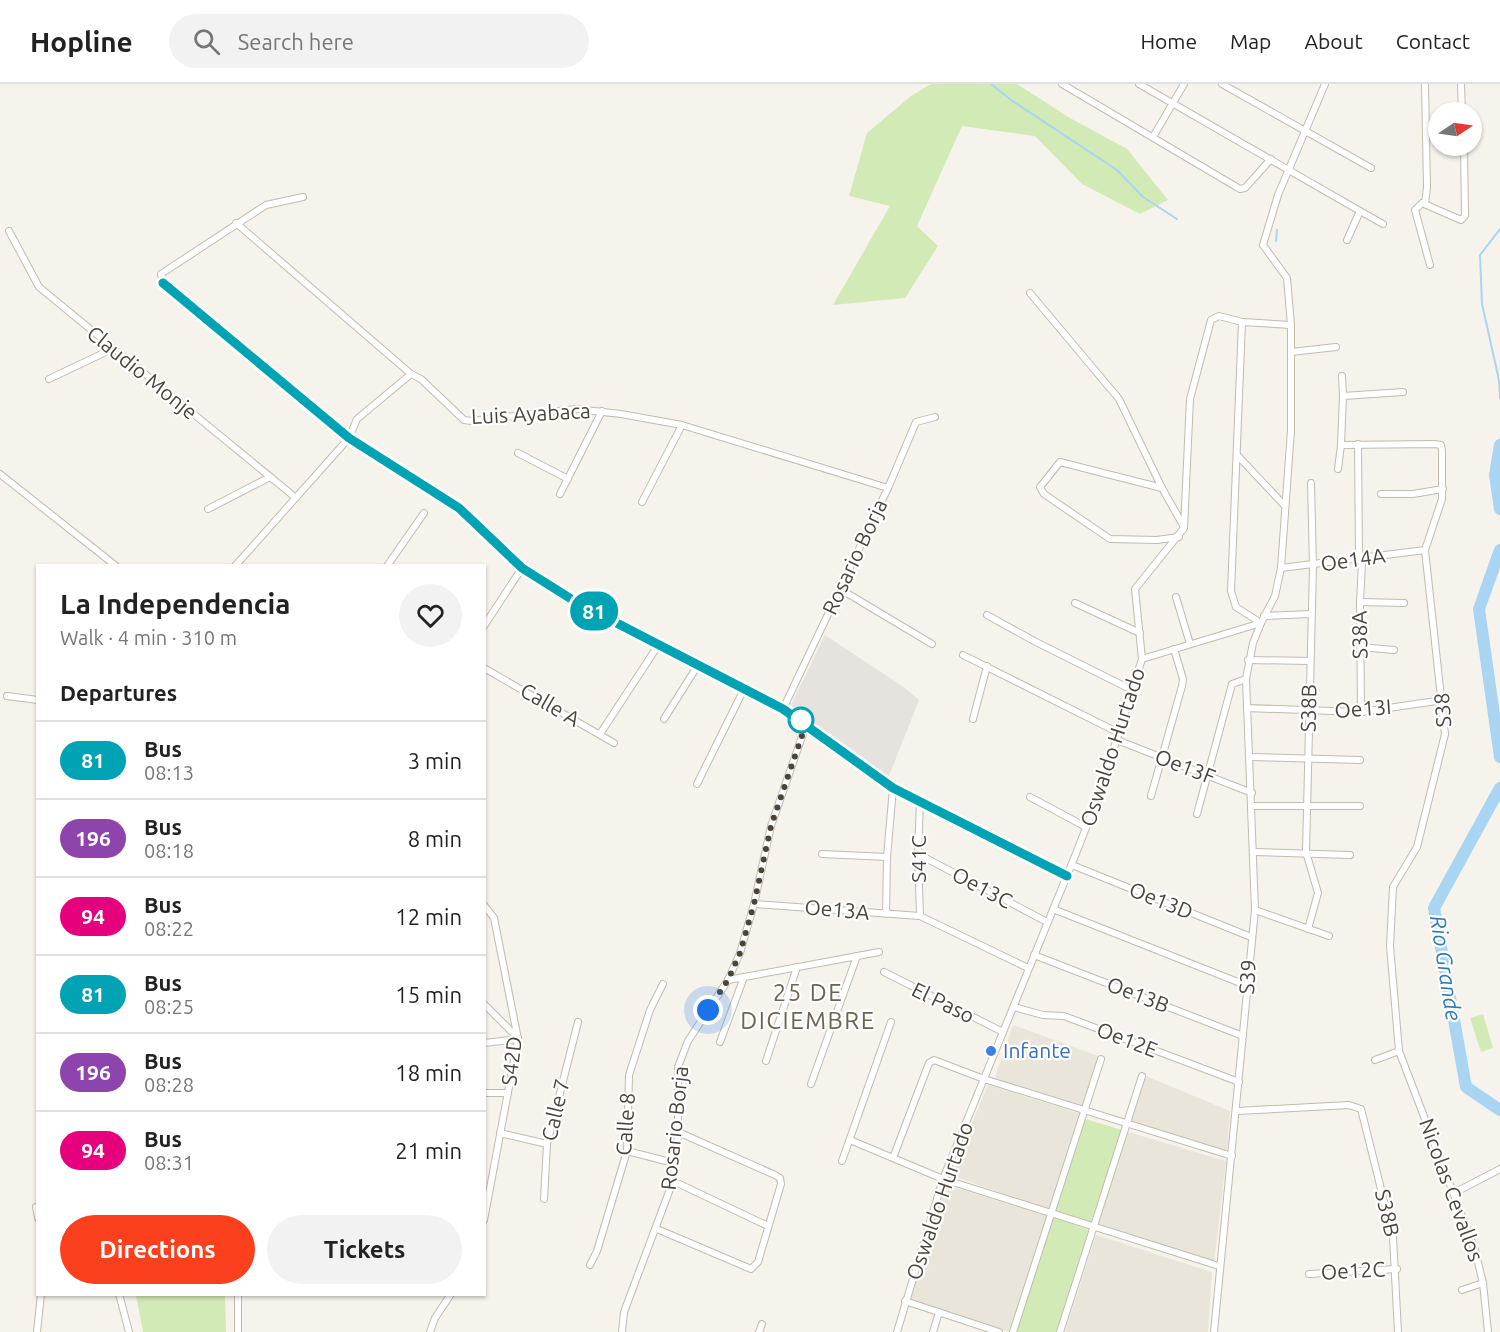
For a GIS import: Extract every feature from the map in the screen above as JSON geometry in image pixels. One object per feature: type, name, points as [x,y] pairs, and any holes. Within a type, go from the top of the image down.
[{"type":"street","points":[[1062,84],[1240,189],[1245,188],[1271,159]]},
{"type":"street","points":[[1139,84],[1383,224]]},
{"type":"street","points":[[1153,137],[1184,84]]},
{"type":"street","points":[[1222,84],[1308,130],[1371,168]]},
{"type":"street","points":[[1425,84],[1427,187],[1425,204]]},
{"type":"street","points":[[1461,84],[1462,102]]},
{"type":"street","points":[[1242,322],[1231,591],[1236,607],[1261,623],[1275,596],[1281,568],[1291,430],[1291,325],[1287,278],[1263,246],[1278,195],[1308,130],[1322,85]]},
{"type":"street","points":[[1430,265],[1416,210],[1419,203],[1455,219],[1461,220],[1465,216],[1464,156]]},
{"type":"street","points":[[303,196],[266,205],[236,223],[163,270],[161,277],[163,283],[349,438],[459,508],[522,568],[576,602],[783,709],[893,788],[1067,876]]},
{"type":"street","points":[[1347,240],[1360,211]]},
{"type":"street","name":"Luis Ayabaca","points":[[236,223],[411,374],[421,379],[459,416],[472,421],[576,409],[603,411],[682,425],[888,488]]},
{"type":"street","name":"Claudio Monje","points":[[9,231],[39,287],[296,498]]},
{"type":"street","points":[[1030,293],[1119,399],[1184,528]]},
{"type":"street","points":[[1142,659],[1136,584],[1179,537],[1184,528],[1190,399],[1211,320],[1220,315],[1242,322],[1291,325]]},
{"type":"street","points":[[1291,352],[1336,347]]},
{"type":"street","points":[[50,378],[112,349]]},
{"type":"street","points":[[237,564],[349,438],[357,419],[411,374]]},
{"type":"street","points":[[1338,469],[1341,445],[1342,376]]},
{"type":"street","points":[[1342,396],[1402,392]]},
{"type":"street","points":[[560,494],[603,411]]},
{"type":"street","name":"Rosario Borja","points":[[783,709],[888,488],[915,422],[935,417]]},
{"type":"street","points":[[642,502],[682,425]]},
{"type":"street","points":[[1358,444],[1359,558]]},
{"type":"street","name":"S38","points":[[1341,445],[1441,445],[1443,489],[1425,550],[1443,700],[1444,738],[1417,847],[1392,893],[1390,946],[1399,1051]]},
{"type":"street","points":[[519,453],[567,479]]},
{"type":"street","points":[[1237,456],[1284,505]]},
{"type":"street","points":[[1162,488],[1060,462],[1040,487],[1044,494],[1110,539],[1157,540],[1179,537]]},
{"type":"street","points":[[0,474],[113,564]]},
{"type":"street","points":[[208,509],[270,477]]},
{"type":"street","name":"S38B","points":[[1308,929],[1318,890],[1306,852],[1310,614],[1313,566],[1311,483]]},
{"type":"street","points":[[1381,494],[1413,495],[1443,489]]},
{"type":"street","points":[[388,564],[424,513]]},
{"type":"street","name":"Oe14A","points":[[1281,568],[1313,566],[1425,550]]},
{"type":"street","name":"S38A","points":[[1359,558],[1362,563],[1361,712]]},
{"type":"street","points":[[486,623],[522,568]]},
{"type":"street","points":[[840,589],[932,644]]},
{"type":"street","points":[[1176,597],[1190,644]]},
{"type":"street","points":[[1360,602],[1404,603]]},
{"type":"street","points":[[1076,603],[1140,633]]},
{"type":"street","points":[[1264,616],[1310,614]]},
{"type":"street","points":[[987,615],[1132,690]]},
{"type":"street","name":"Oswaldo Hurtado","points":[[897,1332],[943,1179],[1072,865],[1117,740],[1142,659],[1261,623]]},
{"type":"street","name":"S39","points":[[1214,1332],[1255,910],[1255,852],[1246,679],[1248,660],[1261,623]]},
{"type":"street","points":[[600,734],[659,644]]},
{"type":"street","points":[[1360,647],[1394,650]]},
{"type":"street","points":[[1151,796],[1183,679],[1174,649]]},
{"type":"street","points":[[963,654],[1119,733]]},
{"type":"street","points":[[1248,660],[1310,661]]},
{"type":"street","points":[[664,719],[698,665]]},
{"type":"street","points":[[973,718],[987,666]]},
{"type":"street","name":"Calle A","points":[[486,669],[614,743]]},
{"type":"street","points":[[1197,814],[1232,684],[1246,679]]},
{"type":"street","points":[[697,784],[744,688]]},
{"type":"street","points":[[7,696],[36,700]]},
{"type":"street","name":"Oe13I","points":[[1247,708],[1361,712],[1443,700]]},
{"type":"street","name":"Rosario Borja","points":[[622,1332],[624,1312],[657,1229],[672,1181],[678,1132],[678,1067],[688,1041],[728,980],[740,953],[754,904],[771,826],[806,724]]},
{"type":"street","name":"Oe13F","points":[[1117,740],[1252,794]]},
{"type":"street","points":[[1250,757],[1360,760]]},
{"type":"street","points":[[886,914],[887,857],[893,788]]},
{"type":"street","points":[[1030,797],[1086,827]]},
{"type":"street","name":"S41C","points":[[920,801],[918,854],[920,916]]},
{"type":"street","points":[[1253,806],[1360,806]]},
{"type":"street","points":[[1255,852],[1350,855]]},
{"type":"street","points":[[822,854],[887,857]]},
{"type":"street","name":"Oe13C","points":[[918,854],[1047,922]]},
{"type":"street","name":"Oe13D","points":[[1072,865],[1251,937]]},
{"type":"street","name":"Oe13A","points":[[754,904],[920,916]]},
{"type":"street","name":"S42D","points":[[486,908],[494,918],[518,1039],[486,1209]]},
{"type":"street","points":[[1053,909],[1248,986]]},
{"type":"street","points":[[1255,910],[1329,936]]},
{"type":"street","points":[[920,916],[1028,968]]},
{"type":"street","points":[[728,980],[879,952]]},
{"type":"street","name":"Oe13B","points":[[1034,955],[1243,1036]]},
{"type":"street","points":[[811,1084],[857,956]]},
{"type":"street","points":[[766,1061],[796,967]]},
{"type":"street","name":"El Paso","points":[[884,972],[1003,1032]]},
{"type":"street","points":[[720,1042],[744,976]]},
{"type":"street","name":"Calle 8","points":[[590,1265],[601,1240],[627,1151],[629,1075],[650,1010],[663,984]]},
{"type":"street","points":[[486,1006],[518,1039]]},
{"type":"street","name":"Oe12E","points":[[1014,1007],[1043,1015],[1064,1016],[1239,1082]]},
{"type":"street","name":"Calle 7","points":[[544,1199],[548,1144],[578,1022]]},
{"type":"street","points":[[842,1161],[891,1022]]},
{"type":"street","points":[[486,1043],[518,1039]]},
{"type":"street","points":[[1375,1060],[1399,1051]]},
{"type":"street","name":"Nicolas Cevallos","points":[[1399,1051],[1475,1250],[1483,1283],[1488,1332]]},
{"type":"street","points":[[1013,1332],[1101,1059]]},
{"type":"street","points":[[892,1158],[932,1060],[984,1079],[1232,1156]]},
{"type":"street","points":[[1060,1332],[1142,1076]]},
{"type":"street","points":[[486,1093],[508,1093]]},
{"type":"street","name":"S38B","points":[[1237,1111],[1349,1104],[1361,1109],[1393,1237],[1397,1269],[1398,1332]]},
{"type":"street","points":[[657,1229],[752,1269],[758,1262],[781,1184],[780,1179],[678,1132]]},
{"type":"street","points":[[500,1133],[548,1144]]},
{"type":"street","points":[[850,1140],[943,1179],[1219,1266]]},
{"type":"street","points":[[627,1151],[674,1163]]},
{"type":"street","points":[[1454,1193],[1500,1169]]},
{"type":"street","points":[[672,1181],[768,1226]]},
{"type":"street","name":"Oe12C","points":[[1309,1274],[1397,1269]]},
{"type":"street","points":[[1462,1290],[1483,1283]]},
{"type":"street","points":[[38,1332],[41,1296]]},
{"type":"street","points":[[120,1296],[129,1332]]},
{"type":"street","points":[[238,1296],[238,1332]]},
{"type":"street","points":[[430,1332],[435,1318],[450,1296]]},
{"type":"street","points":[[905,1301],[939,1312],[978,1329],[999,1332]]},
{"type":"street","points":[[933,1332],[939,1312]]},
{"type":"street","points":[[759,1332],[762,1324]]},
{"type":"shaded area","points":[[825,635],[905,688],[919,700],[887,781],[789,709]]},
{"type":"shaded area","points":[[1013,1025],[1101,1057],[1084,1107],[995,1078]]},
{"type":"shaded area","points":[[1146,1076],[1230,1111],[1227,1152],[1131,1122]]},
{"type":"shaded area","points":[[988,1085],[1081,1114],[1050,1210],[950,1175]]},
{"type":"shaded area","points":[[1128,1132],[1226,1161],[1214,1263],[1097,1227]]},
{"type":"shaded area","points":[[946,1185],[1048,1216],[1010,1332],[908,1301]]},
{"type":"shaded area","points":[[1096,1235],[1212,1272],[1208,1332],[1065,1332]]},
{"type":"green space","points":[[931,84],[1017,84],[1070,118],[1127,149],[1168,200],[1140,214],[1082,184],[1035,136],[962,126],[917,226],[938,246],[905,298],[833,305],[890,206],[849,196],[867,133],[911,96]]},
{"type":"green space","points":[[1483,1014],[1493,1048],[1481,1052],[1470,1018]]},
{"type":"green space","points":[[1085,1119],[1122,1130],[1090,1225],[1054,1211]]},
{"type":"green space","points":[[1052,1217],[1089,1230],[1058,1332],[1018,1332],[1016,1331]]},
{"type":"green space","points":[[136,1296],[225,1296],[226,1332],[143,1332]]},
{"type":"waterway","points":[[991,84],[1011,100],[1117,170],[1143,197],[1177,219]]},
{"type":"waterway","points":[[1500,229],[1480,255],[1482,304],[1499,380],[1500,398]]},
{"type":"waterway","points":[[1276,241],[1277,230]]},
{"type":"waterway","name":"Rio Grande","points":[[1500,445],[1495,475],[1500,509]]},
{"type":"waterway","name":"Rio Grande","points":[[1500,550],[1479,609],[1500,757]]},
{"type":"waterway","name":"Rio Grande","points":[[1500,788],[1434,908],[1466,1087],[1500,1110]]},
{"type":"bus line","name":"81","points":[[163,283],[349,438],[459,508],[522,568],[576,602],[783,709],[893,788],[1067,876]]},
{"type":"place","name":"Infante","points":[[991,1051]]},
{"type":"district","name":"25 DE DICIEMBRE","points":[[808,1007]]},
{"type":"route","points":[[708,1010],[728,980],[740,953],[754,904],[771,826],[806,724],[801,720]]}]
